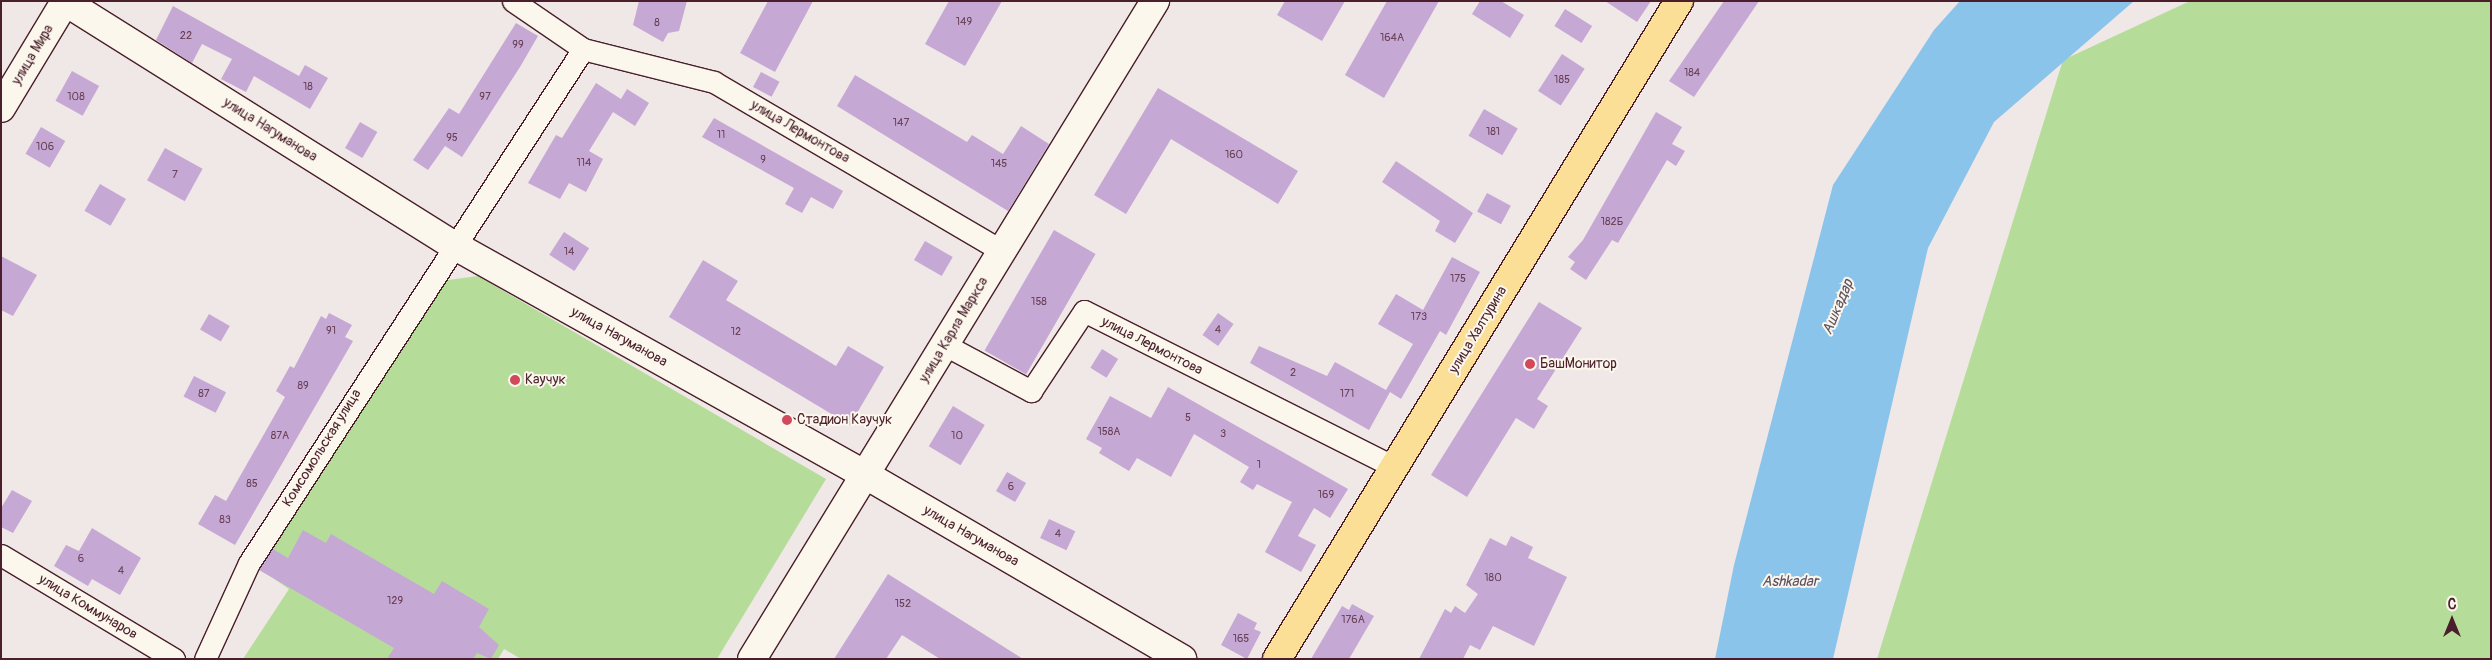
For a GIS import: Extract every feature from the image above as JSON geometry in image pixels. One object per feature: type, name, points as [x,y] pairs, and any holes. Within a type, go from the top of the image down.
[{"type":"main road","name":"улица Мира","points":[[1,108],[65,1]]},
{"type":"main road","name":"улица Нагуманова","points":[[65,1],[452,244],[866,475],[1182,659]]},
{"type":"main road","name":"улица Карла Маркса","points":[[752,659],[1155,1]]},
{"type":"main road","name":"улица Халтурина","points":[[1277,659],[1679,1]]},
{"type":"street","name":"улица Лермонтова","points":[[513,1],[582,49],[714,82],[1002,251]]},
{"type":"street","points":[[452,244],[582,49]]},
{"type":"street","name":"Комсомольская улица","points":[[205,659],[250,563],[452,244]]},
{"type":"street","name":"улица Лермонтова","points":[[945,345],[1031,391],[1084,311],[1394,467]]},
{"type":"street","name":"улица Коммунаров","points":[[1,555],[174,659]]},
{"type":"green space","points":[[2190,1],[2491,1],[2491,659],[1877,659],[2063,60]]},
{"type":"green space","name":"Каучук","points":[[478,276],[826,479],[717,659],[521,659],[504,649],[498,659],[243,659],[289,589],[258,568],[434,282]]},
{"type":"water","name":"Ashkadar","points":[[1960,1],[2134,1],[1994,122],[1928,248],[1833,659],[1715,659],[1734,565],[1833,185],[1934,30]]},
{"type":"building","points":[[639,1],[687,1],[679,31],[668,33],[663,42],[633,25]]},
{"type":"building","points":[[768,1],[813,1],[775,72],[740,53]]},
{"type":"building","points":[[949,1],[1002,1],[965,66],[925,44]]},
{"type":"building","points":[[1285,1],[1345,1],[1322,41],[1277,15]]},
{"type":"building","points":[[1387,1],[1439,1],[1384,98],[1345,75]]},
{"type":"building","points":[[1480,1],[1501,1],[1524,15],[1510,38],[1472,14]]},
{"type":"building","points":[[1605,1],[1651,1],[1637,22]]},
{"type":"building","points":[[1724,1],[1759,1],[1694,97],[1669,81]]},
{"type":"building","points":[[173,6],[299,76],[305,65],[328,78],[310,109],[254,76],[246,92],[221,79],[232,59],[202,44],[192,63],[156,40]]},
{"type":"building","points":[[1565,9],[1592,26],[1582,43],[1554,26]]},
{"type":"building","points":[[516,23],[538,36],[462,157],[445,146],[428,170],[413,160],[449,108],[459,114]]},
{"type":"building","points":[[1562,54],[1585,69],[1561,106],[1538,91]]},
{"type":"building","points":[[72,71],[99,86],[83,116],[56,101]]},
{"type":"building","points":[[761,72],[780,82],[772,97],[753,87]]},
{"type":"building","points":[[855,75],[967,142],[972,135],[1003,154],[1021,126],[1049,144],[1008,211],[837,106]]},
{"type":"building","points":[[596,83],[621,99],[627,89],[649,103],[635,126],[613,112],[589,151],[603,159],[586,192],[569,183],[560,199],[528,183],[556,135],[562,138]]},
{"type":"building","points":[[1158,88],[1298,171],[1278,204],[1171,139],[1126,214],[1094,195]]},
{"type":"building","points":[[1484,109],[1518,128],[1502,155],[1468,136]]},
{"type":"building","points":[[1656,112],[1682,127],[1672,144],[1685,151],[1676,166],[1667,160],[1618,243],[1612,240],[1586,280],[1570,269],[1575,262],[1568,257],[1583,240]]},
{"type":"building","points":[[714,118],[843,191],[833,209],[811,197],[802,213],[785,204],[794,188],[702,137]]},
{"type":"building","points":[[360,122],[377,132],[362,158],[345,148]]},
{"type":"building","points":[[41,127],[65,141],[50,168],[26,154]]},
{"type":"building","points":[[165,148],[203,169],[185,201],[147,180]]},
{"type":"building","points":[[1396,161],[1473,213],[1455,243],[1435,231],[1440,221],[1382,182]]},
{"type":"building","points":[[100,184],[126,199],[110,226],[84,211]]},
{"type":"building","points":[[1487,193],[1511,206],[1501,224],[1477,212]]},
{"type":"building","points":[[1054,230],[1096,254],[1026,374],[984,350]]},
{"type":"building","points":[[564,232],[589,248],[574,271],[549,255]]},
{"type":"building","points":[[925,241],[953,257],[942,276],[914,260]]},
{"type":"building","points":[[1,256],[37,275],[13,316],[1,310]]},
{"type":"building","points":[[1452,257],[1480,272],[1446,335],[1440,331],[1401,399],[1390,392],[1369,430],[1250,363],[1259,346],[1327,376],[1335,362],[1386,390],[1413,344],[1378,324],[1396,294],[1423,310]]},
{"type":"building","points":[[703,260],[738,281],[726,300],[836,366],[848,346],[884,367],[850,425],[669,317]]},
{"type":"building","name":"БашМонитор","points":[[1539,302],[1582,328],[1537,399],[1548,406],[1534,429],[1516,418],[1467,497],[1431,475]]},
{"type":"building","points":[[329,313],[352,325],[345,337],[353,341],[235,545],[198,524],[215,495],[226,501],[285,397],[276,391],[290,366],[294,368],[321,316],[326,319]]},
{"type":"building","points":[[1218,313],[1234,324],[1218,346],[1203,335]]},
{"type":"building","points":[[209,314],[230,326],[221,342],[200,330]]},
{"type":"building","points":[[1102,349],[1118,359],[1106,378],[1090,368]]},
{"type":"building","points":[[194,376],[226,392],[216,413],[184,396]]},
{"type":"building","points":[[1168,387],[1348,489],[1330,518],[1314,508],[1298,536],[1316,545],[1301,572],[1265,552],[1292,502],[1257,484],[1253,490],[1240,482],[1249,467],[1194,434],[1171,477],[1137,458],[1129,471],[1099,453],[1102,448],[1086,439],[1110,396],[1151,418]]},
{"type":"building","points":[[953,406],[985,425],[961,465],[929,446]]},
{"type":"building","points":[[1007,472],[1026,483],[1015,502],[996,491]]},
{"type":"building","points":[[12,490],[32,501],[13,533],[1,527],[1,508]]},
{"type":"building","points":[[1049,519],[1075,531],[1066,550],[1040,538]]},
{"type":"building","points":[[92,528],[141,558],[120,595],[92,579],[88,586],[54,566],[66,545],[79,551]]},
{"type":"building","points":[[303,530],[326,543],[331,534],[434,594],[442,581],[489,609],[479,627],[499,645],[491,659],[477,653],[473,659],[387,659],[394,648],[259,570],[273,549],[288,558]]},
{"type":"building","points":[[1511,536],[1533,547],[1528,558],[1567,577],[1534,646],[1493,626],[1480,650],[1470,645],[1463,659],[1419,659],[1445,609],[1451,613],[1455,606],[1465,613],[1478,594],[1466,585],[1490,538],[1506,546]]},
{"type":"building","points":[[888,574],[1023,659],[940,659],[902,635],[886,659],[834,659]]},
{"type":"building","points":[[1352,604],[1374,616],[1349,659],[1311,659],[1342,606],[1349,610]]},
{"type":"building","points":[[1238,613],[1257,623],[1254,629],[1261,632],[1247,659],[1221,645]]},
{"type":"place","name":"БашМонитор","points":[[1530,364]]},
{"type":"place","name":"Каучук","points":[[515,380]]},
{"type":"place","name":"Стадион Каучук","points":[[787,420]]},
{"type":"water label","name":"Ашкадар","points":[[1838,307]]}]
